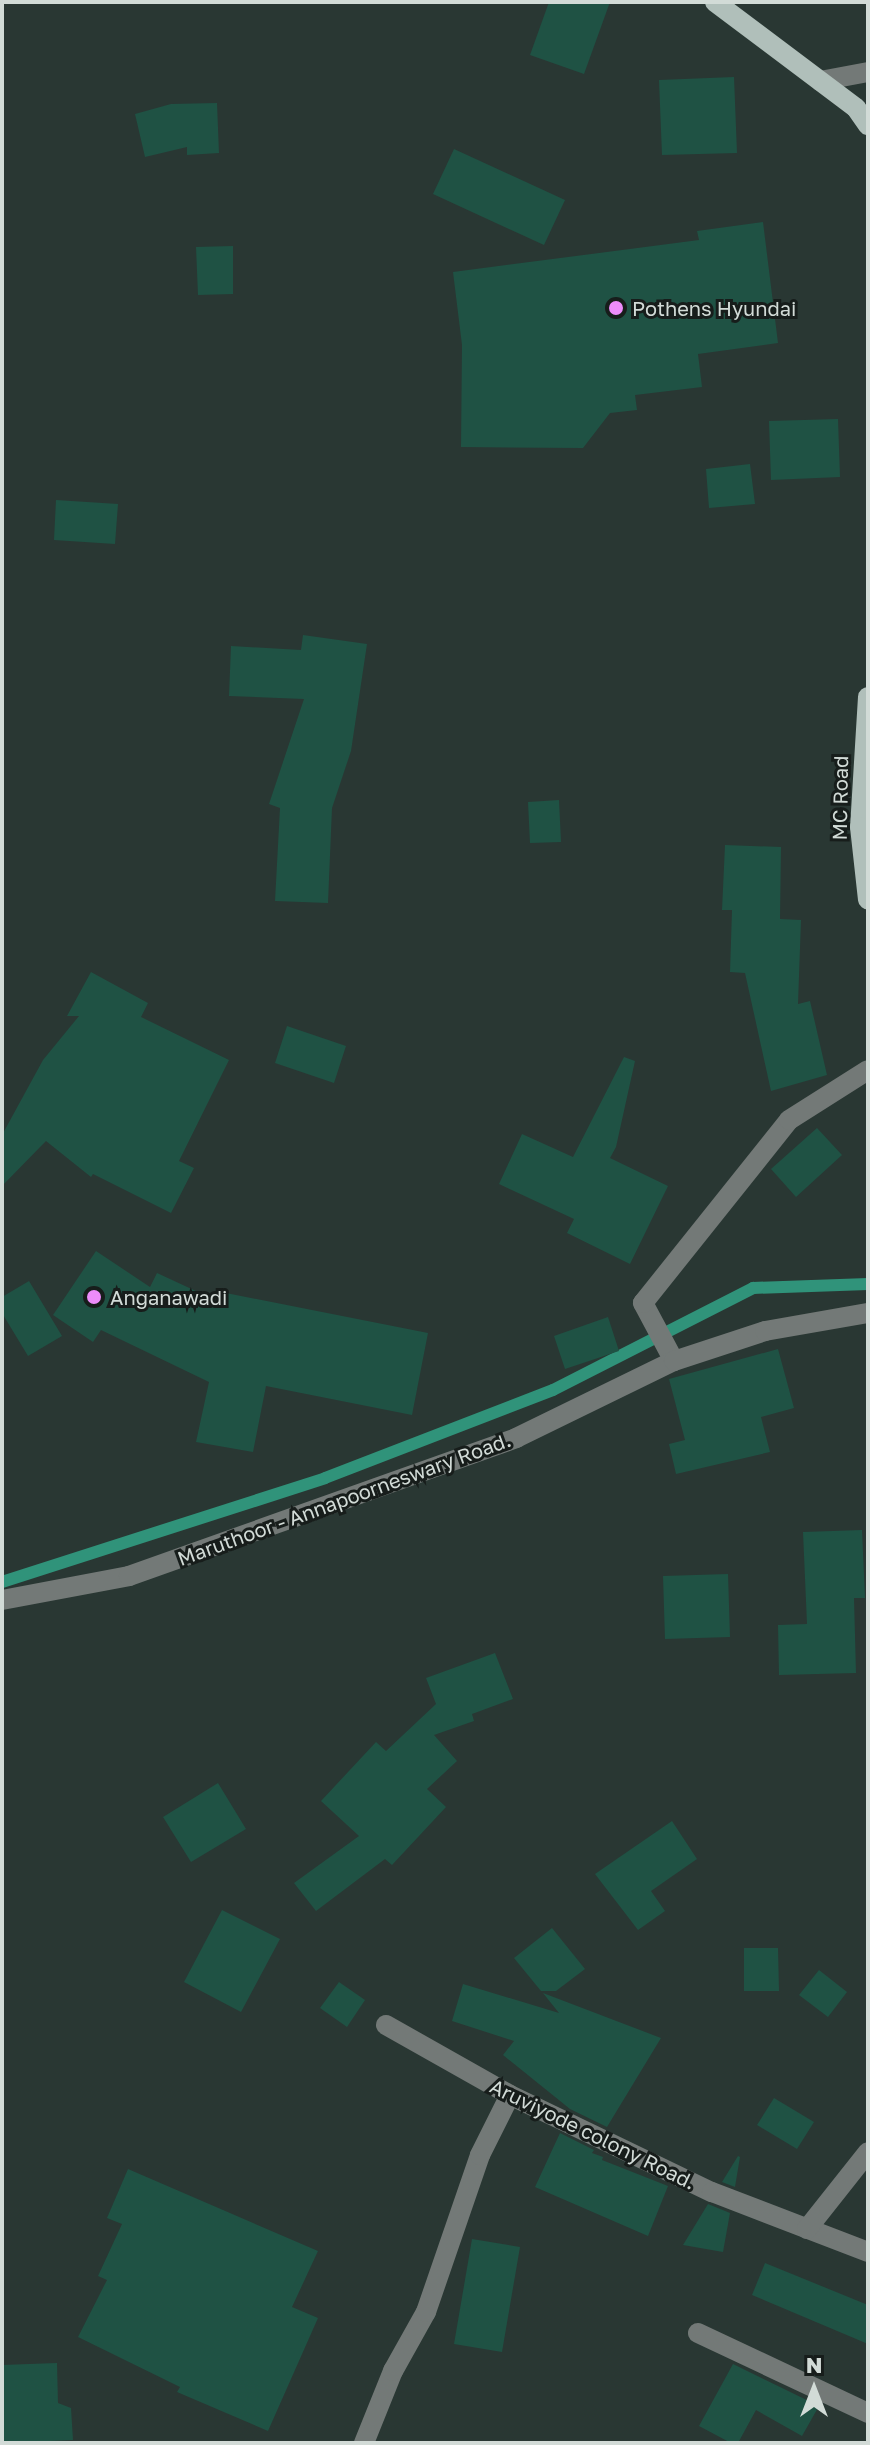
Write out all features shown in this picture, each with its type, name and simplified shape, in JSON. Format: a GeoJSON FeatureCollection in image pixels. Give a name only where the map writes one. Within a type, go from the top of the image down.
{"type":"FeatureCollection","features":[{"type":"Feature","properties":{"kind":"main road"},"geometry":{"type":"LineString","coordinates":[[715,2],[856,108],[868,125]]}},
{"type":"Feature","properties":{"kind":"main road","name":"MC Road"},"geometry":{"type":"LineString","coordinates":[[868,697],[860,827],[868,900]]}},
{"type":"Feature","properties":{"kind":"street"},"geometry":{"type":"LineString","coordinates":[[820,81],[868,72]]}},
{"type":"Feature","properties":{"kind":"street"},"geometry":{"type":"LineString","coordinates":[[674,1361],[643,1303],[789,1120],[868,1070]]}},
{"type":"Feature","properties":{"kind":"street","name":"Maruthoor - Annapoorneswary Road."},"geometry":{"type":"LineString","coordinates":[[2,1600],[129,1576],[516,1438],[674,1361],[765,1331],[868,1313]]}},
{"type":"Feature","properties":{"kind":"street","name":"Aruviyode colony Road."},"geometry":{"type":"LineString","coordinates":[[386,2025],[510,2095],[712,2192],[868,2252]]}},
{"type":"Feature","properties":{"kind":"street"},"geometry":{"type":"LineString","coordinates":[[364,2443],[393,2371],[426,2312],[480,2155],[510,2095]]}},
{"type":"Feature","properties":{"kind":"street"},"geometry":{"type":"LineString","coordinates":[[807,2229],[868,2152]]}},
{"type":"Feature","properties":{"kind":"street"},"geometry":{"type":"LineString","coordinates":[[698,2333],[868,2413]]}},
{"type":"Feature","properties":{"kind":"building"},"geometry":{"type":"Polygon","coordinates":[[[549,2],[610,2],[584,74],[530,55],[549,2]]]}},
{"type":"Feature","properties":{"kind":"building"},"geometry":{"type":"Polygon","coordinates":[[[734,77],[737,153],[662,155],[659,80],[734,77]]]}},
{"type":"Feature","properties":{"kind":"building"},"geometry":{"type":"Polygon","coordinates":[[[217,103],[219,153],[187,155],[187,147],[145,157],[135,114],[171,104],[217,103]]]}},
{"type":"Feature","properties":{"kind":"building"},"geometry":{"type":"Polygon","coordinates":[[[454,149],[565,200],[544,245],[433,194],[454,149]]]}},
{"type":"Feature","properties":{"kind":"building","name":"Pothens Hyundai"},"geometry":{"type":"Polygon","coordinates":[[[763,222],[778,343],[698,354],[702,387],[635,395],[637,410],[610,413],[583,448],[461,447],[462,345],[453,272],[699,240],[697,231],[763,222]]]}},
{"type":"Feature","properties":{"kind":"building"},"geometry":{"type":"Polygon","coordinates":[[[233,246],[233,294],[198,295],[196,247],[233,246]]]}},
{"type":"Feature","properties":{"kind":"building"},"geometry":{"type":"Polygon","coordinates":[[[838,419],[840,477],[771,480],[769,421],[838,419]]]}},
{"type":"Feature","properties":{"kind":"building"},"geometry":{"type":"Polygon","coordinates":[[[750,464],[755,504],[709,508],[706,469],[750,464]]]}},
{"type":"Feature","properties":{"kind":"building"},"geometry":{"type":"Polygon","coordinates":[[[56,500],[118,504],[115,544],[54,540],[56,500]]]}},
{"type":"Feature","properties":{"kind":"building"},"geometry":{"type":"Polygon","coordinates":[[[303,635],[367,644],[351,751],[332,808],[328,903],[275,901],[280,808],[269,804],[304,699],[229,696],[231,646],[301,650],[303,635]]]}},
{"type":"Feature","properties":{"kind":"building"},"geometry":{"type":"Polygon","coordinates":[[[559,800],[561,842],[530,843],[528,802],[559,800]]]}},
{"type":"Feature","properties":{"kind":"building"},"geometry":{"type":"Polygon","coordinates":[[[725,845],[781,847],[780,919],[801,920],[798,1004],[810,1001],[827,1075],[771,1091],[745,973],[730,972],[732,910],[722,910],[725,845]]]}},
{"type":"Feature","properties":{"kind":"building"},"geometry":{"type":"Polygon","coordinates":[[[91,972],[148,1003],[141,1017],[229,1060],[179,1161],[194,1168],[171,1213],[93,1174],[91,1177],[46,1141],[2,1186],[2,1135],[43,1060],[79,1016],[67,1016],[91,972]]]}},
{"type":"Feature","properties":{"kind":"building"},"geometry":{"type":"Polygon","coordinates":[[[287,1026],[346,1046],[334,1083],[275,1063],[287,1026]]]}},
{"type":"Feature","properties":{"kind":"building"},"geometry":{"type":"Polygon","coordinates":[[[624,1057],[635,1061],[616,1147],[610,1158],[668,1186],[630,1264],[567,1233],[574,1219],[499,1184],[522,1134],[573,1157],[624,1057]]]}},
{"type":"Feature","properties":{"kind":"building"},"geometry":{"type":"Polygon","coordinates":[[[817,1128],[842,1155],[796,1197],[771,1169],[817,1128]]]}},
{"type":"Feature","properties":{"kind":"building"},"geometry":{"type":"Polygon","coordinates":[[[96,1251],[150,1287],[157,1273],[224,1304],[226,1293],[428,1333],[412,1415],[266,1386],[253,1452],[196,1442],[209,1382],[101,1330],[93,1342],[53,1315],[96,1251]]]}},
{"type":"Feature","properties":{"kind":"building"},"geometry":{"type":"Polygon","coordinates":[[[29,1281],[62,1336],[28,1356],[2,1313],[2,1297],[29,1281]]]}},
{"type":"Feature","properties":{"kind":"building"},"geometry":{"type":"Polygon","coordinates":[[[608,1317],[619,1351],[565,1369],[554,1336],[608,1317]]]}},
{"type":"Feature","properties":{"kind":"building"},"geometry":{"type":"Polygon","coordinates":[[[778,1349],[794,1408],[761,1417],[770,1452],[676,1474],[669,1444],[685,1440],[669,1379],[778,1349]]]}},
{"type":"Feature","properties":{"kind":"building"},"geometry":{"type":"Polygon","coordinates":[[[862,1530],[865,1598],[854,1598],[856,1673],[779,1675],[778,1625],[807,1624],[803,1532],[862,1530]]]}},
{"type":"Feature","properties":{"kind":"building"},"geometry":{"type":"Polygon","coordinates":[[[728,1574],[730,1637],[665,1639],[663,1576],[728,1574]]]}},
{"type":"Feature","properties":{"kind":"building"},"geometry":{"type":"Polygon","coordinates":[[[495,1653],[513,1699],[472,1714],[474,1721],[434,1735],[457,1761],[427,1789],[446,1807],[392,1865],[385,1859],[316,1911],[294,1883],[359,1836],[321,1801],[376,1742],[386,1751],[436,1704],[426,1678],[495,1653]]]}},
{"type":"Feature","properties":{"kind":"building"},"geometry":{"type":"Polygon","coordinates":[[[218,1783],[246,1829],[191,1862],[163,1817],[218,1783]]]}},
{"type":"Feature","properties":{"kind":"building"},"geometry":{"type":"Polygon","coordinates":[[[672,1821],[697,1859],[651,1891],[665,1911],[638,1930],[595,1874],[672,1821]]]}},
{"type":"Feature","properties":{"kind":"building"},"geometry":{"type":"Polygon","coordinates":[[[222,1910],[280,1939],[241,2012],[184,1982],[222,1910]]]}},
{"type":"Feature","properties":{"kind":"building"},"geometry":{"type":"Polygon","coordinates":[[[552,1928],[585,1969],[556,1991],[541,1991],[514,1958],[552,1928]]]}},
{"type":"Feature","properties":{"kind":"building"},"geometry":{"type":"Polygon","coordinates":[[[744,1948],[778,1948],[779,1991],[744,1991],[744,1948]]]}},
{"type":"Feature","properties":{"kind":"building"},"geometry":{"type":"Polygon","coordinates":[[[819,1970],[847,1992],[828,2017],[799,1995],[819,1970]]]}},
{"type":"Feature","properties":{"kind":"building"},"geometry":{"type":"Polygon","coordinates":[[[339,1982],[365,2000],[347,2027],[320,2008],[339,1982]]]}},
{"type":"Feature","properties":{"kind":"building"},"geometry":{"type":"Polygon","coordinates":[[[463,1984],[559,2013],[543,1993],[661,2038],[607,2127],[570,2109],[503,2055],[514,2041],[452,2021],[463,1984]]]}},
{"type":"Feature","properties":{"kind":"building"},"geometry":{"type":"Polygon","coordinates":[[[774,2098],[814,2122],[797,2149],[757,2125],[774,2098]]]}},
{"type":"Feature","properties":{"kind":"building"},"geometry":{"type":"Polygon","coordinates":[[[560,2133],[594,2150],[592,2153],[603,2157],[602,2160],[668,2186],[648,2236],[535,2187],[560,2133]]]}},
{"type":"Feature","properties":{"kind":"building"},"geometry":{"type":"Polygon","coordinates":[[[740,2157],[735,2187],[722,2182],[740,2157]]]}},
{"type":"Feature","properties":{"kind":"building"},"geometry":{"type":"Polygon","coordinates":[[[128,2169],[318,2251],[292,2307],[318,2318],[268,2431],[177,2392],[180,2387],[78,2337],[107,2280],[98,2276],[122,2224],[107,2218],[128,2169]]]}},
{"type":"Feature","properties":{"kind":"building"},"geometry":{"type":"Polygon","coordinates":[[[708,2204],[730,2213],[723,2252],[683,2245],[708,2204]]]}},
{"type":"Feature","properties":{"kind":"building"},"geometry":{"type":"Polygon","coordinates":[[[472,2239],[520,2247],[502,2352],[454,2344],[472,2239]]]}},
{"type":"Feature","properties":{"kind":"building"},"geometry":{"type":"Polygon","coordinates":[[[765,2263],[868,2305],[868,2344],[752,2295],[765,2263]]]}},
{"type":"Feature","properties":{"kind":"building"},"geometry":{"type":"Polygon","coordinates":[[[57,2363],[58,2403],[71,2408],[73,2440],[2,2443],[2,2365],[57,2363]]]}},
{"type":"Feature","properties":{"kind":"building"},"geometry":{"type":"Polygon","coordinates":[[[733,2364],[819,2406],[802,2436],[756,2410],[738,2443],[731,2443],[699,2426],[733,2364]]]}},
{"type":"Feature","properties":{"kind":"waterway"},"geometry":{"type":"LineString","coordinates":[[2,1582],[325,1478],[553,1390],[753,1288],[868,1284]]}},
{"type":"Feature","properties":{"kind":"place","name":"Pothens Hyundai"},"geometry":{"type":"Point","coordinates":[616,308]}},
{"type":"Feature","properties":{"kind":"place","name":"Anganawadi"},"geometry":{"type":"Point","coordinates":[94,1297]}}]}
